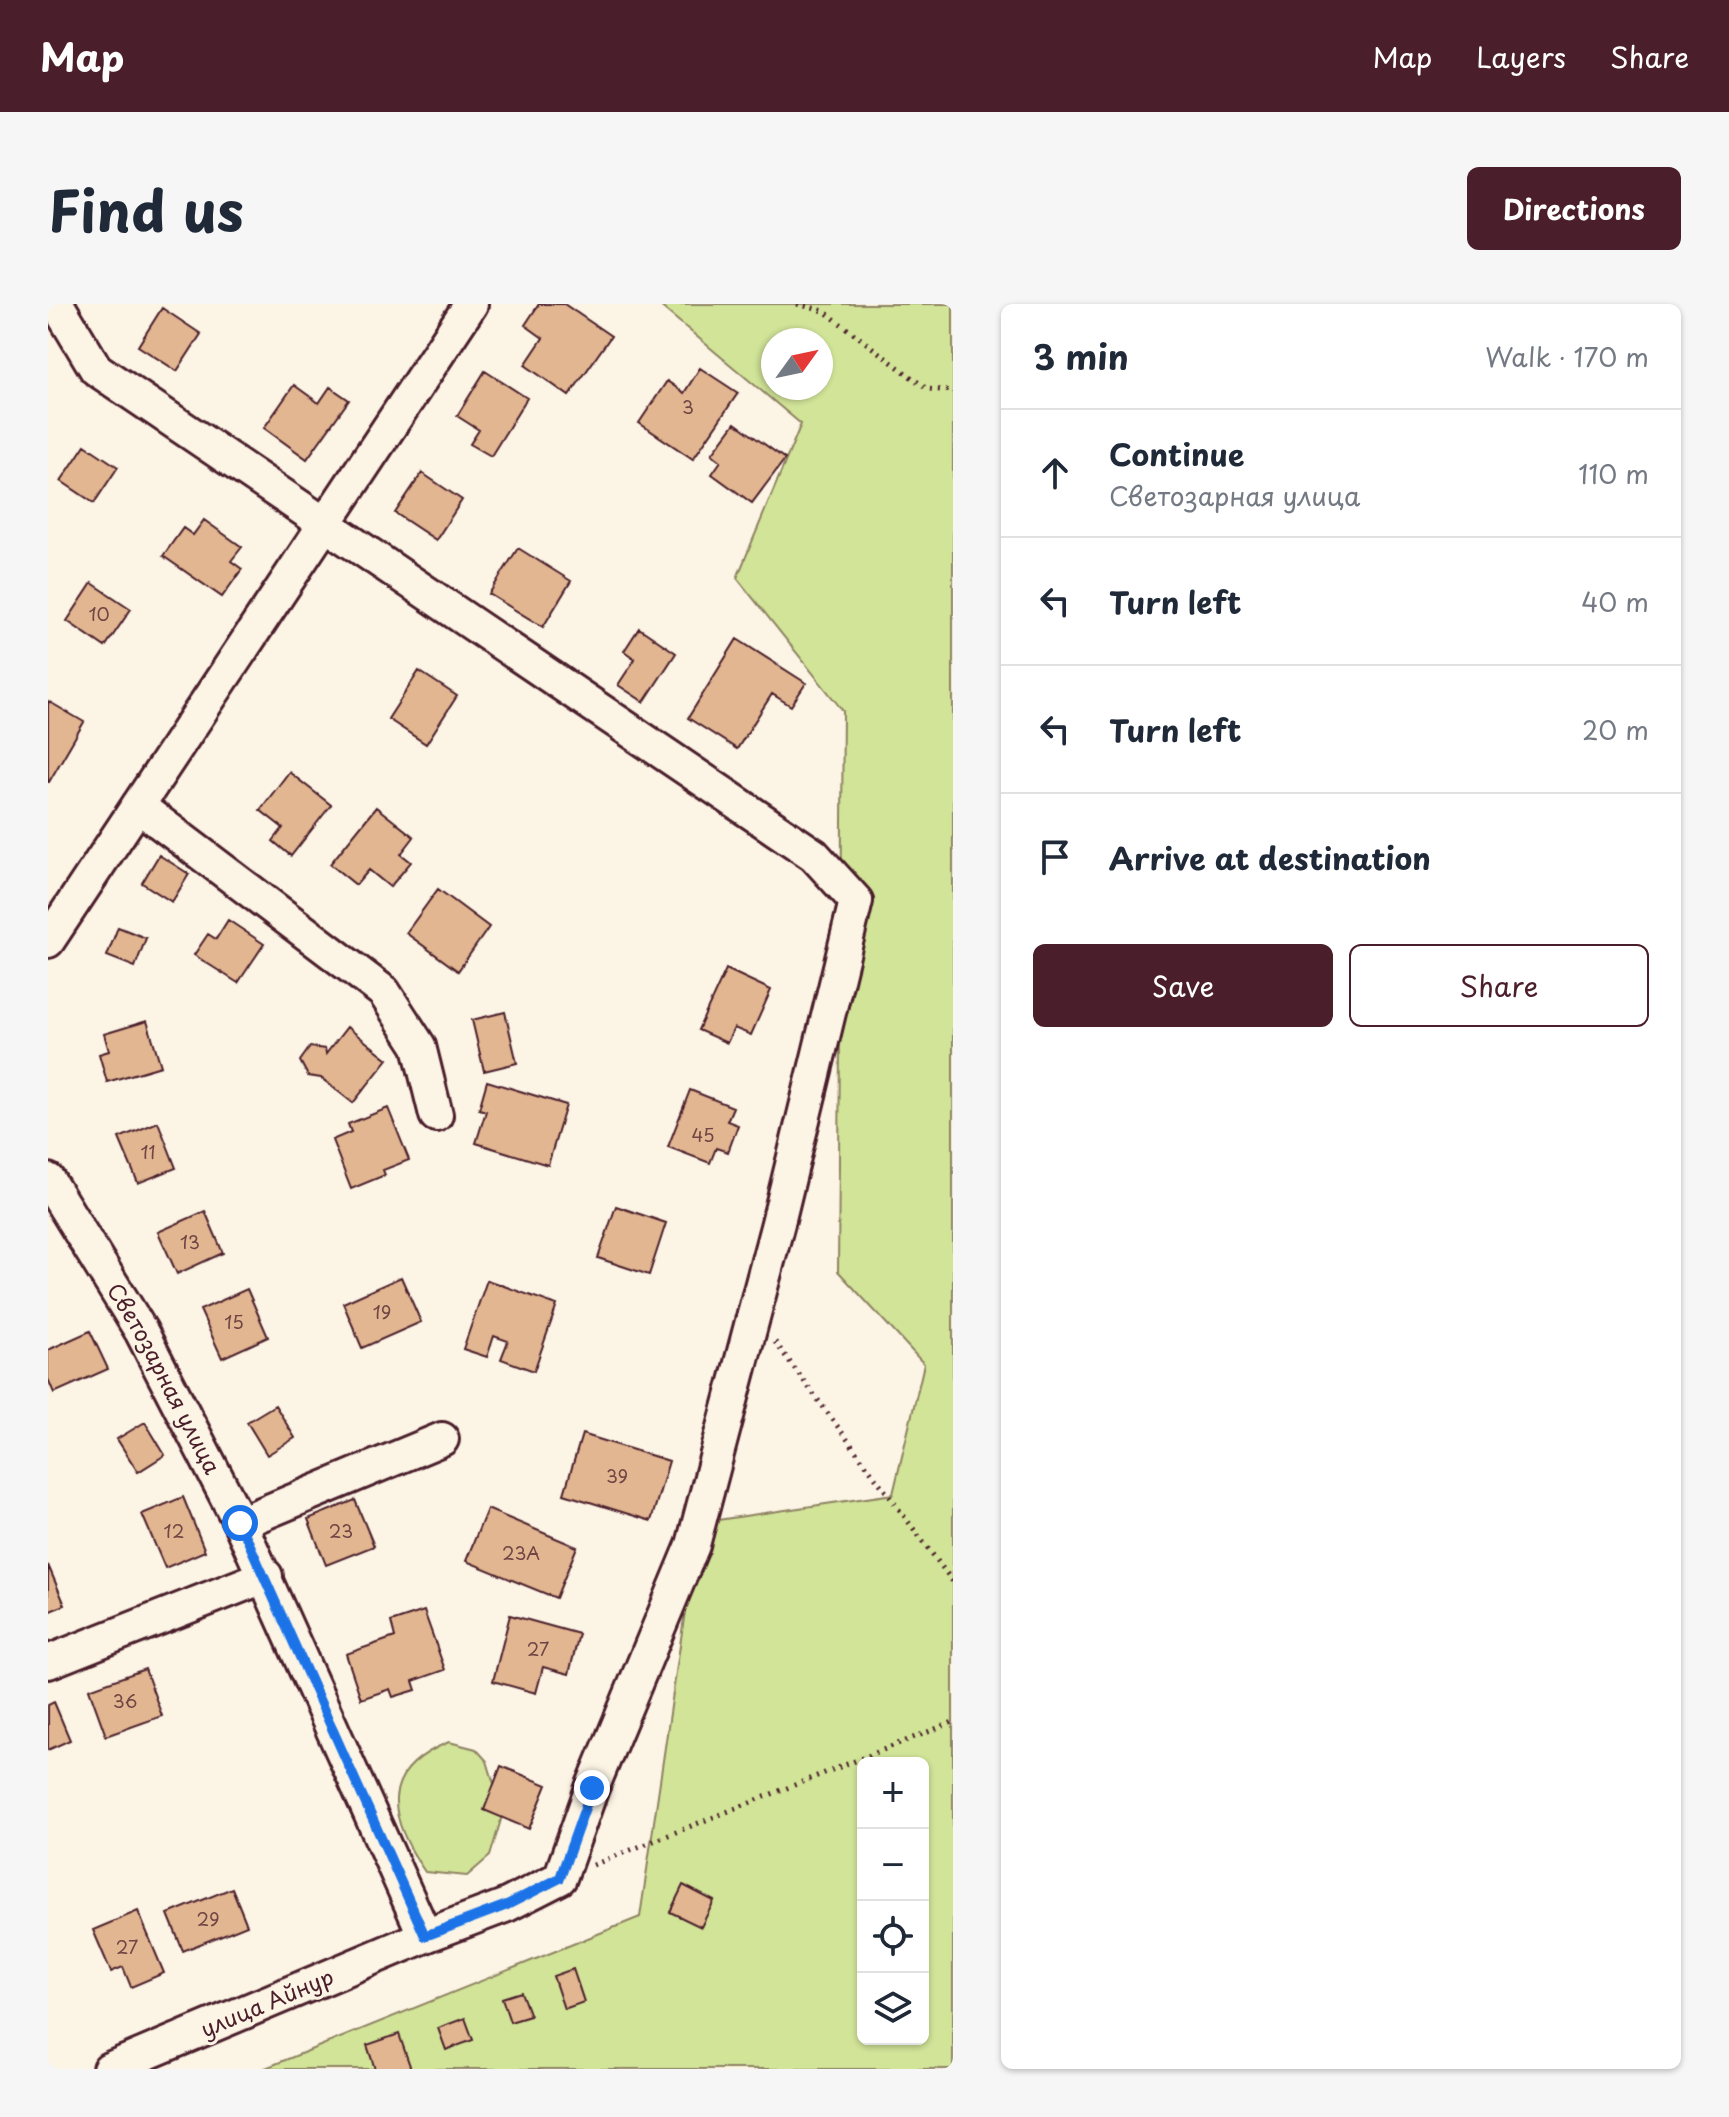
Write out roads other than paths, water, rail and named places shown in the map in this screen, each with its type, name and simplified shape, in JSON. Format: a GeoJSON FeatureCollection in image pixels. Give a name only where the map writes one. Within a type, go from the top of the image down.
{"type":"FeatureCollection","features":[{"type":"Feature","properties":{"kind":"street"},"geometry":{"type":"LineString","coordinates":[[57,304],[96,369],[327,524]]}},
{"type":"Feature","properties":{"kind":"street"},"geometry":{"type":"LineString","coordinates":[[48,941],[471,304]]}},
{"type":"Feature","properties":{"kind":"street","name":"улица Айнур"},"geometry":{"type":"LineString","coordinates":[[109,2069],[425,1936],[507,1905],[560,1878],[592,1788],[693,1545],[856,901],[814,855],[327,524]]}},
{"type":"Feature","properties":{"kind":"street"},"geometry":{"type":"LineString","coordinates":[[138,806],[384,992],[419,1046],[436,1115]]}},
{"type":"Feature","properties":{"kind":"street","name":"Светозарная улица"},"geometry":{"type":"LineString","coordinates":[[48,1180],[141,1331],[240,1523],[425,1936]]}},
{"type":"Feature","properties":{"kind":"street"},"geometry":{"type":"LineString","coordinates":[[240,1523],[442,1439]]}},
{"type":"Feature","properties":{"kind":"street"},"geometry":{"type":"LineString","coordinates":[[48,1662],[266,1576]]}}]}
